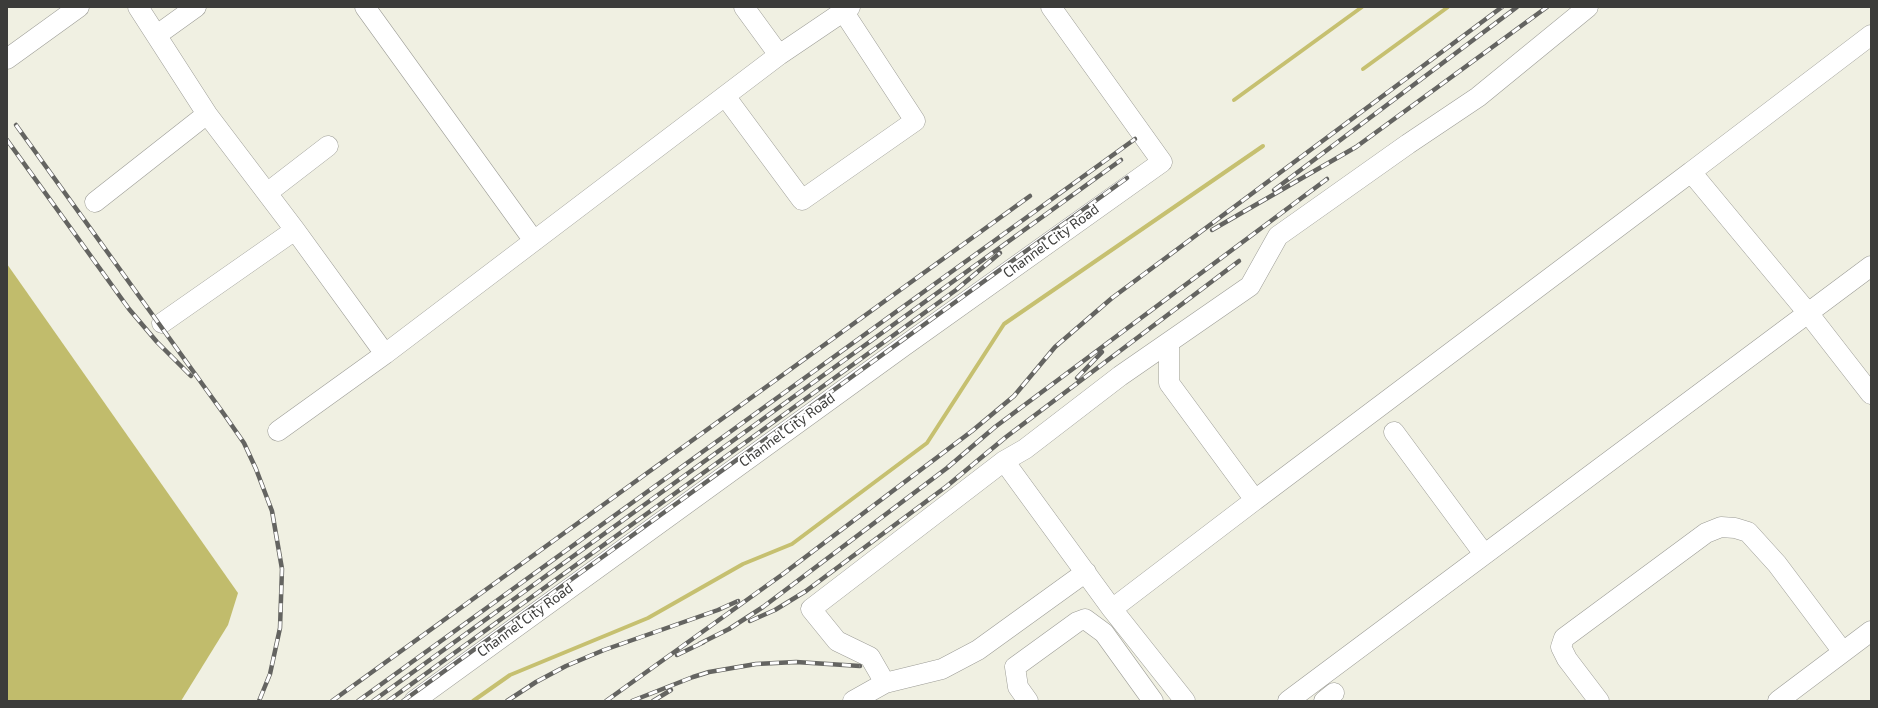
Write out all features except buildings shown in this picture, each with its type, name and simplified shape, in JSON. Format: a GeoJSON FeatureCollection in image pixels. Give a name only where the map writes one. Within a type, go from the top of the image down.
{"type":"FeatureCollection","features":[{"type":"Feature","properties":{"kind":"lane"},"geometry":{"type":"LineString","coordinates":[[7,59],[79,7]]}},
{"type":"Feature","properties":{"kind":"lane"},"geometry":{"type":"LineString","coordinates":[[138,7],[207,114],[295,230],[385,354]]}},
{"type":"Feature","properties":{"kind":"lane"},"geometry":{"type":"LineString","coordinates":[[157,35],[196,7]]}},
{"type":"Feature","properties":{"kind":"lane"},"geometry":{"type":"LineString","coordinates":[[366,7],[534,241]]}},
{"type":"Feature","properties":{"kind":"lane"},"geometry":{"type":"LineString","coordinates":[[744,7],[780,55]]}},
{"type":"Feature","properties":{"kind":"lane","name":"Channel City Road"},"geometry":{"type":"LineString","coordinates":[[414,701],[897,351],[1162,162],[1051,7]]}},
{"type":"Feature","properties":{"kind":"lane"},"geometry":{"type":"LineString","coordinates":[[885,683],[870,656],[837,640],[811,609],[1004,461],[1025,450],[1120,376],[1250,286],[1278,236],[1408,144],[1478,97],[1588,7]]}},
{"type":"Feature","properties":{"kind":"lane"},"geometry":{"type":"LineString","coordinates":[[278,431],[385,354],[725,96],[846,8],[916,121],[802,200],[725,96]]}},
{"type":"Feature","properties":{"kind":"lane"},"geometry":{"type":"LineString","coordinates":[[1112,609],[1255,500],[1386,421],[1691,172],[1871,35]]}},
{"type":"Feature","properties":{"kind":"lane"},"geometry":{"type":"LineString","coordinates":[[95,202],[207,114]]}},
{"type":"Feature","properties":{"kind":"lane"},"geometry":{"type":"LineString","coordinates":[[267,193],[328,146]]}},
{"type":"Feature","properties":{"kind":"lane"},"geometry":{"type":"LineString","coordinates":[[1691,172],[1808,312],[1871,394]]}},
{"type":"Feature","properties":{"kind":"lane"},"geometry":{"type":"LineString","coordinates":[[162,323],[295,230]]}},
{"type":"Feature","properties":{"kind":"lane"},"geometry":{"type":"LineString","coordinates":[[1288,701],[1871,266]]}},
{"type":"Feature","properties":{"kind":"lane"},"geometry":{"type":"LineString","coordinates":[[1169,343],[1169,383],[1255,500]]}},
{"type":"Feature","properties":{"kind":"lane"},"geometry":{"type":"LineString","coordinates":[[1386,421],[1484,554]]}},
{"type":"Feature","properties":{"kind":"lane"},"geometry":{"type":"LineString","coordinates":[[1004,461],[1112,609],[1185,701]]}},
{"type":"Feature","properties":{"kind":"lane"},"geometry":{"type":"LineString","coordinates":[[1599,701],[1567,659],[1561,648],[1564,638],[1706,534],[1721,527],[1735,528],[1748,532],[1777,564],[1843,652]]}},
{"type":"Feature","properties":{"kind":"lane"},"geometry":{"type":"LineString","coordinates":[[853,701],[885,683],[942,669],[978,650],[1086,572]]}},
{"type":"Feature","properties":{"kind":"lane"},"geometry":{"type":"LineString","coordinates":[[1089,623],[1094,607],[1101,593]]}},
{"type":"Feature","properties":{"kind":"lane"},"geometry":{"type":"LineString","coordinates":[[1028,701],[1018,687],[1015,667],[1077,622],[1085,619],[1104,633],[1153,701]]}},
{"type":"Feature","properties":{"kind":"lane"},"geometry":{"type":"LineString","coordinates":[[1778,701],[1871,631]]}},
{"type":"Feature","properties":{"kind":"shaded area"},"geometry":{"type":"Polygon","coordinates":[[[7,7],[1871,7],[1871,701],[7,701],[7,7]]]}},
{"type":"Feature","properties":{"kind":"shaded area"},"geometry":{"type":"Polygon","coordinates":[[[7,264],[238,593],[228,625],[181,701],[7,701],[7,264]]]}},
{"type":"Feature","properties":{"kind":"waterway"},"geometry":{"type":"LineString","coordinates":[[1234,100],[1362,7]]}},
{"type":"Feature","properties":{"kind":"waterway"},"geometry":{"type":"LineString","coordinates":[[1363,69],[1448,7]]}},
{"type":"Feature","properties":{"kind":"waterway"},"geometry":{"type":"LineString","coordinates":[[473,701],[510,675],[648,618],[743,564],[792,544],[927,443],[1004,324],[1263,146]]}},
{"type":"Feature","properties":{"kind":"railway"},"geometry":{"type":"LineString","coordinates":[[606,701],[783,574],[972,431],[1014,396],[1055,347],[1112,298],[1502,7]]}},
{"type":"Feature","properties":{"kind":"railway"},"geometry":{"type":"LineString","coordinates":[[1274,190],[1517,7]]}},
{"type":"Feature","properties":{"kind":"railway"},"geometry":{"type":"LineString","coordinates":[[1212,230],[1356,147],[1547,7]]}},
{"type":"Feature","properties":{"kind":"railway"},"geometry":{"type":"LineString","coordinates":[[16,125],[226,417],[244,443],[256,469],[272,511],[282,569],[280,628],[270,674],[259,701]]}},
{"type":"Feature","properties":{"kind":"railway"},"geometry":{"type":"LineString","coordinates":[[358,701],[1135,139]]}},
{"type":"Feature","properties":{"kind":"railway"},"geometry":{"type":"LineString","coordinates":[[7,140],[129,309],[157,342],[191,376]]}},
{"type":"Feature","properties":{"kind":"railway"},"geometry":{"type":"LineString","coordinates":[[373,701],[1121,160]]}},
{"type":"Feature","properties":{"kind":"railway"},"geometry":{"type":"LineString","coordinates":[[403,701],[1127,178]]}},
{"type":"Feature","properties":{"kind":"railway"},"geometry":{"type":"LineString","coordinates":[[699,644],[729,629],[763,607],[947,468],[995,427],[1327,179]]}},
{"type":"Feature","properties":{"kind":"railway"},"geometry":{"type":"LineString","coordinates":[[332,701],[1030,196]]}},
{"type":"Feature","properties":{"kind":"railway"},"geometry":{"type":"LineString","coordinates":[[388,701],[956,290],[1000,253]]}},
{"type":"Feature","properties":{"kind":"railway"},"geometry":{"type":"LineString","coordinates":[[750,621],[775,610],[806,591],[947,486],[1006,437],[1239,261]]}},
{"type":"Feature","properties":{"kind":"railway"},"geometry":{"type":"LineString","coordinates":[[1077,378],[1102,352]]}},
{"type":"Feature","properties":{"kind":"railway"},"geometry":{"type":"LineString","coordinates":[[507,701],[536,682],[566,666],[604,650],[718,610],[738,601]]}},
{"type":"Feature","properties":{"kind":"railway"},"geometry":{"type":"LineString","coordinates":[[677,655],[704,642]]}},
{"type":"Feature","properties":{"kind":"railway"},"geometry":{"type":"LineString","coordinates":[[632,701],[709,672],[756,664],[796,662],[860,666]]}},
{"type":"Feature","properties":{"kind":"railway"},"geometry":{"type":"LineString","coordinates":[[653,701],[671,690]]}}]}
